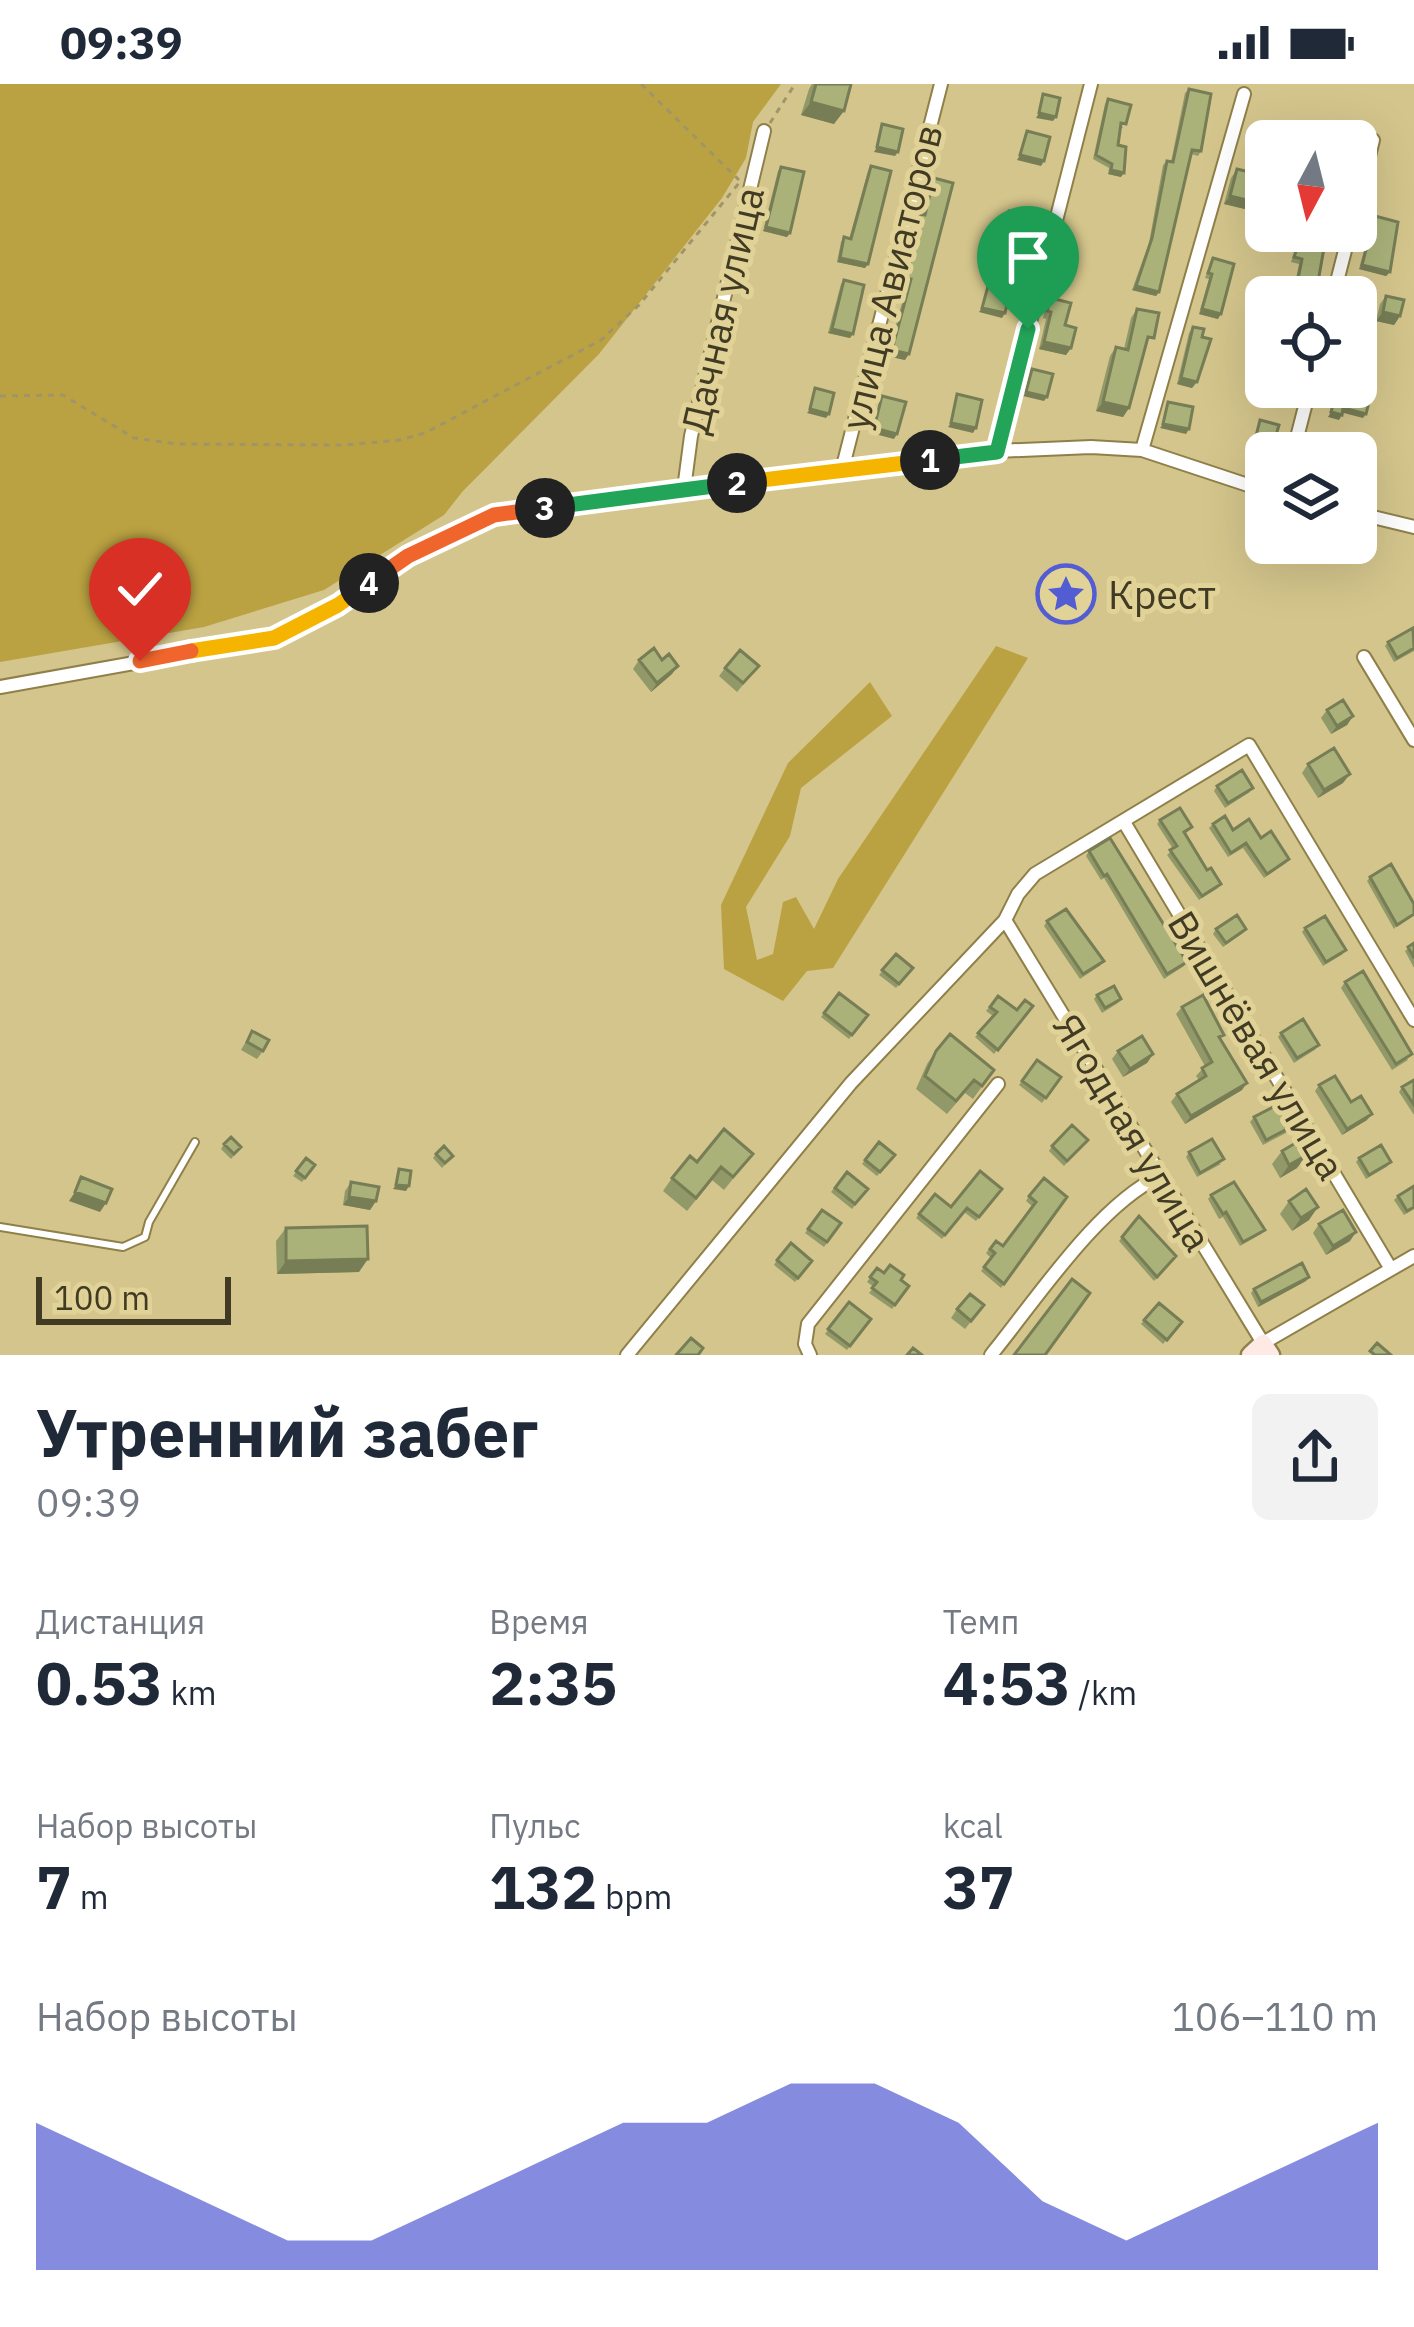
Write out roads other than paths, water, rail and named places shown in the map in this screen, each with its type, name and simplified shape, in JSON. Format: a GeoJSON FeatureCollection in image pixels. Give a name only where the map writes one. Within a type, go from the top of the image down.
{"type":"FeatureCollection","features":[{"type":"Feature","properties":{"kind":"street","name":"улица Авиаторов"},"geometry":{"type":"LineString","coordinates":[[842,470],[940,84]]}},
{"type":"Feature","properties":{"kind":"street"},"geometry":{"type":"LineString","coordinates":[[997,452],[1091,84]]}},
{"type":"Feature","properties":{"kind":"street"},"geometry":{"type":"LineString","coordinates":[[1142,450],[1244,94]]}},
{"type":"Feature","properties":{"kind":"street","name":"Дачная улица"},"geometry":{"type":"LineString","coordinates":[[684,489],[746,182],[764,131]]}},
{"type":"Feature","properties":{"kind":"street"},"geometry":{"type":"LineString","coordinates":[[0,687],[274,638],[338,605],[408,556],[494,515],[997,452],[1091,447],[1142,450],[1245,483]]}},
{"type":"Feature","properties":{"kind":"street"},"geometry":{"type":"LineString","coordinates":[[1377,518],[1414,527]]}},
{"type":"Feature","properties":{"kind":"street"},"geometry":{"type":"LineString","coordinates":[[1364,657],[1414,740]]}},
{"type":"Feature","properties":{"kind":"street"},"geometry":{"type":"LineString","coordinates":[[627,1355],[851,1082],[1005,920],[1035,874],[1249,745],[1414,1020]]}},
{"type":"Feature","properties":{"kind":"street","name":"Вишнёвая улица"},"geometry":{"type":"LineString","coordinates":[[1124,822],[1391,1269]]}},
{"type":"Feature","properties":{"kind":"street","name":"Ягодная улица"},"geometry":{"type":"LineString","coordinates":[[1005,920],[1261,1351]]}},
{"type":"Feature","properties":{"kind":"street"},"geometry":{"type":"LineString","coordinates":[[810,1355],[808,1324],[998,1084]]}},
{"type":"Feature","properties":{"kind":"street"},"geometry":{"type":"LineString","coordinates":[[991,1355],[1094,1230],[1135,1188],[1160,1176]]}},
{"type":"Feature","properties":{"kind":"street"},"geometry":{"type":"LineString","coordinates":[[1261,1351],[1414,1256]]}},
{"type":"Feature","properties":{"kind":"lane"},"geometry":{"type":"LineString","coordinates":[[0,1227],[123,1247],[145,1237],[195,1142]]}},
{"type":"Feature","properties":{"kind":"place","name":"Крест"},"geometry":{"type":"Point","coordinates":[1066,594]}}]}
